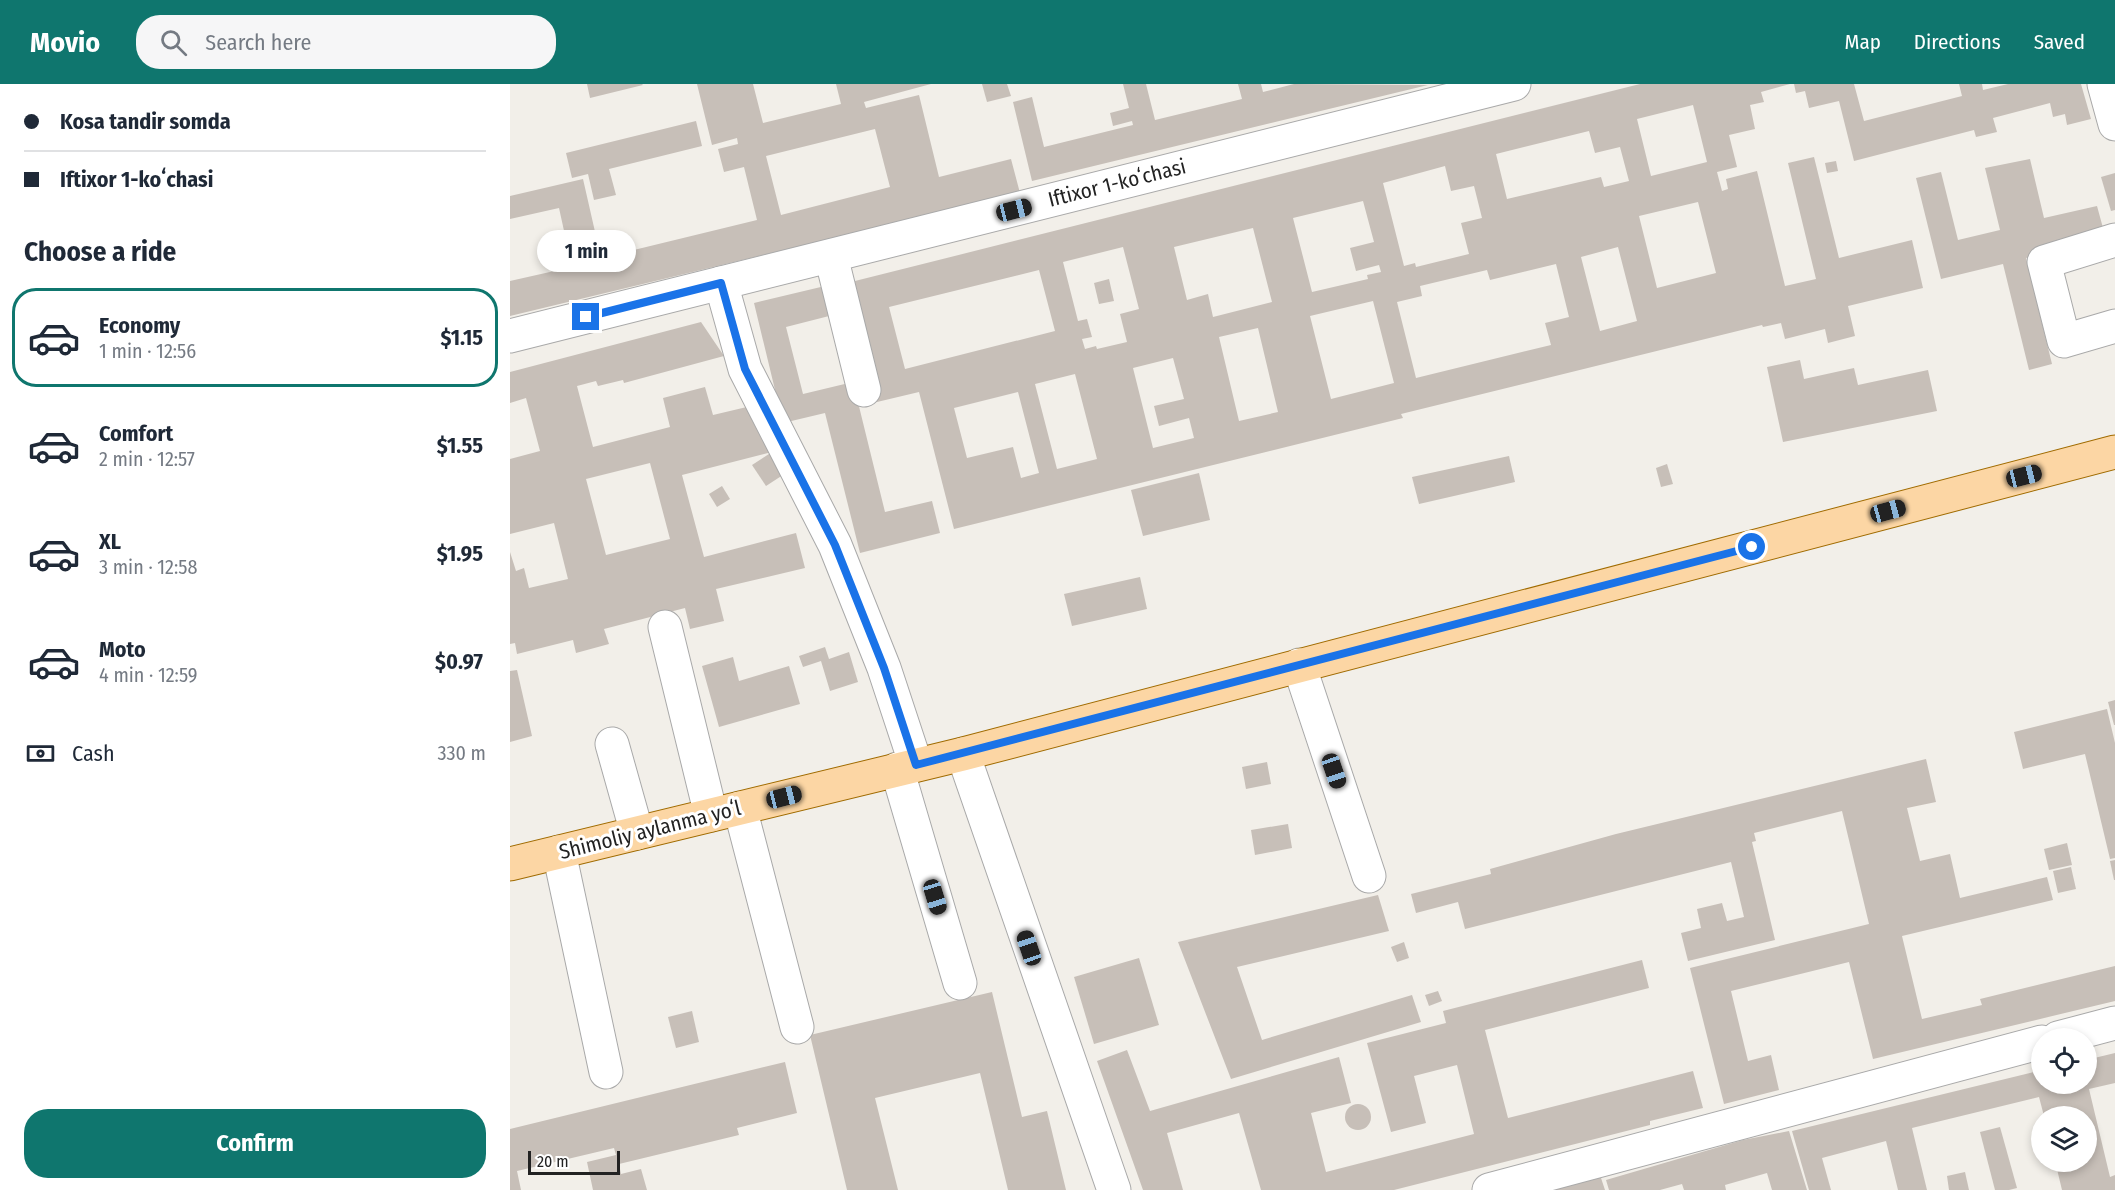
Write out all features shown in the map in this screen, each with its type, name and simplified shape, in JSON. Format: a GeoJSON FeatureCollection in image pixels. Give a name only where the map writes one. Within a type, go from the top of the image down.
{"type":"FeatureCollection","features":[{"type":"Feature","properties":{"kind":"main road","name":"Shimoliy aylanma yoʻl"},"geometry":{"type":"LineString","coordinates":[[510,864],[963,754],[2115,452]]}},
{"type":"Feature","properties":{"kind":"street","name":"Iftixor 1-koʻchasi"},"geometry":{"type":"LineString","coordinates":[[510,336],[1514,84]]}},
{"type":"Feature","properties":{"kind":"street"},"geometry":{"type":"LineString","coordinates":[[2104,84],[2115,124]]}},
{"type":"Feature","properties":{"kind":"street"},"geometry":{"type":"LineString","coordinates":[[2115,240],[2044,262],[2064,340],[2115,326]]}},
{"type":"Feature","properties":{"kind":"street"},"geometry":{"type":"LineString","coordinates":[[831,256],[864,390]]}},
{"type":"Feature","properties":{"kind":"street"},"geometry":{"type":"LineString","coordinates":[[721,283],[745,369],[835,545],[884,668],[960,983]]}},
{"type":"Feature","properties":{"kind":"street"},"geometry":{"type":"LineString","coordinates":[[665,627],[797,1027]]}},
{"type":"Feature","properties":{"kind":"street"},"geometry":{"type":"LineString","coordinates":[[1299,665],[1369,876]]}},
{"type":"Feature","properties":{"kind":"street"},"geometry":{"type":"LineString","coordinates":[[612,744],[637,833]]}},
{"type":"Feature","properties":{"kind":"street"},"geometry":{"type":"LineString","coordinates":[[963,754],[1113,1190]]}},
{"type":"Feature","properties":{"kind":"street"},"geometry":{"type":"LineString","coordinates":[[559,852],[606,1072]]}},
{"type":"Feature","properties":{"kind":"street"},"geometry":{"type":"LineString","coordinates":[[2096,1028],[2115,1023]]}},
{"type":"Feature","properties":{"kind":"street"},"geometry":{"type":"LineString","coordinates":[[1489,1190],[2031,1045]]}},
{"type":"Feature","properties":{"kind":"building"},"geometry":{"type":"Polygon","coordinates":[[[587,84],[642,84],[643,85],[590,98],[587,84]]]}},
{"type":"Feature","properties":{"kind":"building"},"geometry":{"type":"Polygon","coordinates":[[[697,84],[753,84],[763,123],[841,104],[836,84],[931,84],[864,102],[866,108],[919,95],[939,177],[1011,159],[1020,193],[510,316],[510,281],[572,267],[559,208],[510,219],[510,196],[583,179],[601,258],[757,220],[744,167],[724,172],[718,149],[738,144],[737,138],[712,145],[697,84]],[[875,129],[766,156],[781,215],[890,187],[875,129]]]}},
{"type":"Feature","properties":{"kind":"building"},"geometry":{"type":"Polygon","coordinates":[[[982,84],[1007,84],[1011,96],[987,102],[982,84]]]}},
{"type":"Feature","properties":{"kind":"building"},"geometry":{"type":"Polygon","coordinates":[[[1123,84],[1146,84],[1155,120],[1242,99],[1238,84],[1261,84],[1263,92],[1294,84],[1428,85],[1032,181],[1013,102],[1032,97],[1044,147],[1133,125],[1132,121],[1113,126],[1110,113],[1129,108],[1123,84]]]}},
{"type":"Feature","properties":{"kind":"building"},"geometry":{"type":"Polygon","coordinates":[[[1640,84],[1790,84],[1761,92],[1764,102],[1750,105],[1755,129],[1729,135],[1737,167],[1717,172],[1722,191],[1728,189],[1726,179],[1757,171],[1785,286],[1816,279],[1788,163],[1814,157],[1839,258],[1912,240],[1923,288],[1848,306],[1855,336],[1828,343],[1825,329],[1785,339],[1781,323],[1763,327],[1762,325],[1401,414],[1403,418],[954,529],[919,392],[877,402],[847,283],[1640,84]],[[1693,105],[1637,119],[1651,176],[1707,162],[1693,105]],[[1589,131],[1496,154],[1507,199],[1601,177],[1604,187],[1629,181],[1620,147],[1595,153],[1589,131]],[[1445,166],[1383,183],[1404,266],[1415,263],[1416,267],[1469,254],[1461,223],[1482,218],[1474,186],[1451,191],[1445,166]],[[1363,201],[1293,218],[1312,292],[1368,279],[1367,275],[1381,272],[1379,265],[1356,271],[1350,248],[1374,242],[1363,201]],[[1698,202],[1639,216],[1657,288],[1716,273],[1698,202]],[[1253,228],[1174,247],[1187,300],[1208,294],[1213,317],[1272,302],[1253,228]],[[1123,247],[1063,262],[1078,321],[1087,319],[1092,337],[1082,339],[1085,349],[1096,346],[1097,349],[1127,342],[1120,314],[1139,309],[1123,247]],[[1618,247],[1581,257],[1600,331],[1637,321],[1618,247]],[[1556,264],[1490,280],[1487,270],[1420,286],[1422,296],[1397,302],[1416,378],[1551,345],[1545,323],[1569,317],[1556,264]],[[1039,270],[889,307],[905,369],[1055,331],[1039,270]],[[1373,301],[1310,316],[1331,399],[1394,383],[1373,301]],[[1258,328],[1219,337],[1239,421],[1278,412],[1258,328]],[[1173,358],[1133,368],[1153,448],[1194,438],[1189,418],[1159,426],[1154,406],[1184,399],[1173,358]],[[1075,374],[1035,384],[1057,469],[1097,459],[1075,374]],[[1018,392],[954,408],[967,458],[1013,447],[1021,478],[1039,473],[1018,392]]]}},
{"type":"Feature","properties":{"kind":"building"},"geometry":{"type":"Polygon","coordinates":[[[1794,84],[1854,84],[1864,121],[1962,96],[1959,84],[1982,84],[1983,90],[2008,84],[2081,84],[2091,119],[2067,125],[2065,114],[2053,117],[2050,103],[1993,118],[1997,132],[1976,137],[1974,130],[1854,161],[1839,101],[1809,108],[1805,91],[1796,93],[1794,84]]]}},
{"type":"Feature","properties":{"kind":"building"},"geometry":{"type":"Polygon","coordinates":[[[696,121],[702,146],[609,169],[616,195],[594,200],[588,174],[572,178],[566,153],[696,121]]]}},
{"type":"Feature","properties":{"kind":"building"},"geometry":{"type":"Polygon","coordinates":[[[2030,159],[2044,218],[2097,206],[2106,239],[2026,258],[2052,364],[2029,370],[2003,264],[1941,279],[1916,178],[1941,172],[1958,240],[2000,230],[1985,168],[2030,159]]]}},
{"type":"Feature","properties":{"kind":"building"},"geometry":{"type":"Polygon","coordinates":[[[1836,161],[1838,171],[1827,173],[1825,163],[1836,161]]]}},
{"type":"Feature","properties":{"kind":"building"},"geometry":{"type":"Polygon","coordinates":[[[2115,173],[2115,210],[2111,211],[2101,177],[2115,173]]]}},
{"type":"Feature","properties":{"kind":"building"},"geometry":{"type":"Polygon","coordinates":[[[1109,279],[1114,301],[1099,304],[1094,283],[1109,279]]]}},
{"type":"Feature","properties":{"kind":"building"},"geometry":{"type":"Polygon","coordinates":[[[825,286],[833,315],[786,327],[803,394],[853,382],[885,512],[932,501],[940,533],[860,553],[825,413],[783,423],[754,303],[825,286]]]}},
{"type":"Feature","properties":{"kind":"building"},"geometry":{"type":"Polygon","coordinates":[[[701,322],[724,356],[624,383],[623,380],[598,386],[596,381],[577,386],[593,447],[670,427],[663,398],[705,387],[713,415],[751,406],[772,452],[682,475],[704,557],[796,533],[805,568],[716,589],[724,621],[690,629],[685,608],[604,629],[609,644],[576,653],[573,640],[517,654],[515,643],[510,644],[510,552],[516,571],[524,568],[529,588],[568,579],[554,523],[510,534],[510,459],[540,451],[526,398],[510,403],[510,372],[701,322]],[[650,463],[586,479],[606,555],[670,539],[650,463]]]}},
{"type":"Feature","properties":{"kind":"building"},"geometry":{"type":"Polygon","coordinates":[[[1800,360],[1804,379],[1854,368],[1858,385],[1928,370],[1937,411],[1783,442],[1767,367],[1800,360]]]}},
{"type":"Feature","properties":{"kind":"building"},"geometry":{"type":"Polygon","coordinates":[[[772,452],[786,473],[766,486],[752,465],[772,452]]]}},
{"type":"Feature","properties":{"kind":"building"},"geometry":{"type":"Polygon","coordinates":[[[1509,456],[1515,482],[1419,504],[1412,477],[1509,456]]]}},
{"type":"Feature","properties":{"kind":"building"},"geometry":{"type":"Polygon","coordinates":[[[1667,464],[1673,484],[1661,487],[1656,468],[1667,464]]]}},
{"type":"Feature","properties":{"kind":"building"},"geometry":{"type":"Polygon","coordinates":[[[1199,473],[1210,520],[1143,536],[1131,490],[1199,473]]]}},
{"type":"Feature","properties":{"kind":"building"},"geometry":{"type":"Polygon","coordinates":[[[722,486],[730,499],[717,507],[709,494],[722,486]]]}},
{"type":"Feature","properties":{"kind":"building"},"geometry":{"type":"Polygon","coordinates":[[[1140,577],[1147,609],[1072,626],[1064,594],[1140,577]]]}},
{"type":"Feature","properties":{"kind":"building"},"geometry":{"type":"Polygon","coordinates":[[[825,647],[829,659],[849,652],[858,682],[830,691],[821,661],[803,667],[799,656],[825,647]]]}},
{"type":"Feature","properties":{"kind":"building"},"geometry":{"type":"Polygon","coordinates":[[[733,657],[739,681],[789,666],[800,704],[719,727],[702,666],[733,657]]]}},
{"type":"Feature","properties":{"kind":"building"},"geometry":{"type":"Polygon","coordinates":[[[517,670],[532,736],[510,742],[510,671],[517,670]]]}},
{"type":"Feature","properties":{"kind":"building"},"geometry":{"type":"Polygon","coordinates":[[[2115,700],[2115,725],[2114,725],[2108,702],[2115,700]]]}},
{"type":"Feature","properties":{"kind":"building"},"geometry":{"type":"Polygon","coordinates":[[[2107,709],[2115,743],[2115,858],[2110,859],[2085,754],[2023,769],[2014,732],[2107,709]]]}},
{"type":"Feature","properties":{"kind":"building"},"geometry":{"type":"Polygon","coordinates":[[[1926,759],[1936,802],[1907,808],[1920,861],[1950,854],[1960,898],[2047,877],[2053,900],[1902,936],[1922,1019],[1982,1005],[1980,999],[2115,966],[2115,1001],[1873,1059],[1849,962],[1731,991],[1748,1061],[1771,1055],[1779,1090],[1724,1104],[1690,968],[1869,924],[1842,811],[1754,833],[1756,841],[1752,842],[1775,940],[1688,961],[1681,933],[1701,928],[1697,909],[1722,903],[1727,921],[1744,917],[1731,862],[1465,929],[1458,902],[1416,913],[1411,894],[1491,874],[1490,869],[1616,834],[1926,759]]]}},
{"type":"Feature","properties":{"kind":"building"},"geometry":{"type":"Polygon","coordinates":[[[1267,762],[1271,784],[1246,789],[1242,767],[1267,762]]]}},
{"type":"Feature","properties":{"kind":"building"},"geometry":{"type":"Polygon","coordinates":[[[1288,824],[1292,848],[1255,855],[1251,830],[1288,824]]]}},
{"type":"Feature","properties":{"kind":"building"},"geometry":{"type":"Polygon","coordinates":[[[2067,843],[2072,865],[2049,870],[2044,849],[2067,843]]]}},
{"type":"Feature","properties":{"kind":"building"},"geometry":{"type":"Polygon","coordinates":[[[2115,860],[2115,880],[2114,880],[2110,861],[2115,860]]]}},
{"type":"Feature","properties":{"kind":"building"},"geometry":{"type":"Polygon","coordinates":[[[2071,867],[2076,889],[2058,893],[2053,871],[2071,867]]]}},
{"type":"Feature","properties":{"kind":"building"},"geometry":{"type":"Polygon","coordinates":[[[1378,895],[1389,931],[1237,967],[1262,1040],[1412,995],[1421,1022],[1231,1079],[1178,942],[1378,895]]]}},
{"type":"Feature","properties":{"kind":"building"},"geometry":{"type":"Polygon","coordinates":[[[1404,942],[1409,958],[1397,962],[1391,947],[1404,942]]]}},
{"type":"Feature","properties":{"kind":"building"},"geometry":{"type":"Polygon","coordinates":[[[1139,958],[1159,1025],[1094,1044],[1074,977],[1139,958]]]}},
{"type":"Feature","properties":{"kind":"building"},"geometry":{"type":"Polygon","coordinates":[[[1642,960],[1649,988],[1485,1030],[1508,1118],[1693,1071],[1703,1108],[1650,1121],[1650,1125],[1394,1190],[1261,1190],[1239,1113],[1167,1133],[1183,1190],[1143,1190],[1097,1061],[1127,1050],[1150,1111],[1339,1057],[1351,1103],[1311,1113],[1326,1172],[1474,1134],[1457,1065],[1414,1076],[1426,1123],[1391,1132],[1367,1043],[1446,1023],[1443,1011],[1642,960]]]}},
{"type":"Feature","properties":{"kind":"building"},"geometry":{"type":"Polygon","coordinates":[[[1438,991],[1442,1001],[1429,1006],[1425,995],[1438,991]]]}},
{"type":"Feature","properties":{"kind":"building"},"geometry":{"type":"Polygon","coordinates":[[[992,992],[1022,1117],[1047,1111],[1066,1190],[1008,1190],[980,1073],[875,1098],[898,1190],[847,1190],[810,1035],[992,992]]]}},
{"type":"Feature","properties":{"kind":"building"},"geometry":{"type":"Polygon","coordinates":[[[692,1011],[699,1042],[676,1048],[668,1017],[692,1011]]]}},
{"type":"Feature","properties":{"kind":"building"},"geometry":{"type":"Polygon","coordinates":[[[2115,1053],[2115,1083],[2097,1087],[2097,1057],[2115,1053]]]}},
{"type":"Feature","properties":{"kind":"building"},"geometry":{"type":"Polygon","coordinates":[[[785,1062],[797,1113],[737,1128],[739,1135],[619,1164],[621,1174],[641,1169],[647,1190],[593,1190],[587,1162],[616,1155],[614,1148],[517,1171],[521,1190],[510,1190],[510,1129],[785,1062]]]}},
{"type":"Feature","properties":{"kind":"building"},"geometry":{"type":"Polygon","coordinates":[[[2031,1073],[2031,1094],[2090,1094],[2093,1106],[2041,1106],[2039,1097],[1912,1128],[1927,1190],[1898,1190],[1886,1141],[1822,1158],[1831,1190],[1809,1190],[1792,1131],[2031,1073]]]}},
{"type":"Feature","properties":{"kind":"building"},"geometry":{"type":"Polygon","coordinates":[[[1358,1104],[1367,1108],[1371,1117],[1367,1126],[1358,1130],[1349,1126],[1345,1117],[1349,1108],[1358,1104]]]}},
{"type":"Feature","properties":{"kind":"building"},"geometry":{"type":"Polygon","coordinates":[[[2097,1123],[2110,1177],[2115,1175],[2115,1190],[2062,1190],[2058,1172],[2097,1172],[2097,1123]]]}},
{"type":"Feature","properties":{"kind":"building"},"geometry":{"type":"Polygon","coordinates":[[[2000,1127],[2017,1188],[2009,1190],[1995,1190],[1980,1132],[2000,1127]]]}},
{"type":"Feature","properties":{"kind":"building"},"geometry":{"type":"Polygon","coordinates":[[[1789,1131],[1807,1190],[1772,1190],[1767,1173],[1725,1185],[1726,1190],[1684,1190],[1682,1184],[1660,1190],[1609,1190],[1606,1180],[1743,1140],[1789,1131]]]}},
{"type":"Feature","properties":{"kind":"building"},"geometry":{"type":"Polygon","coordinates":[[[1965,1172],[1969,1190],[1949,1190],[1947,1176],[1965,1172]]]}},
{"type":"Feature","properties":{"kind":"building"},"geometry":{"type":"Polygon","coordinates":[[[1600,1175],[1605,1190],[1553,1190],[1600,1175]]]}},
{"type":"Feature","properties":{"kind":"route"},"geometry":{"type":"LineString","coordinates":[[586,317],[721,283],[745,369],[767,408],[835,545],[884,668],[916,765],[1752,547]]}}]}
